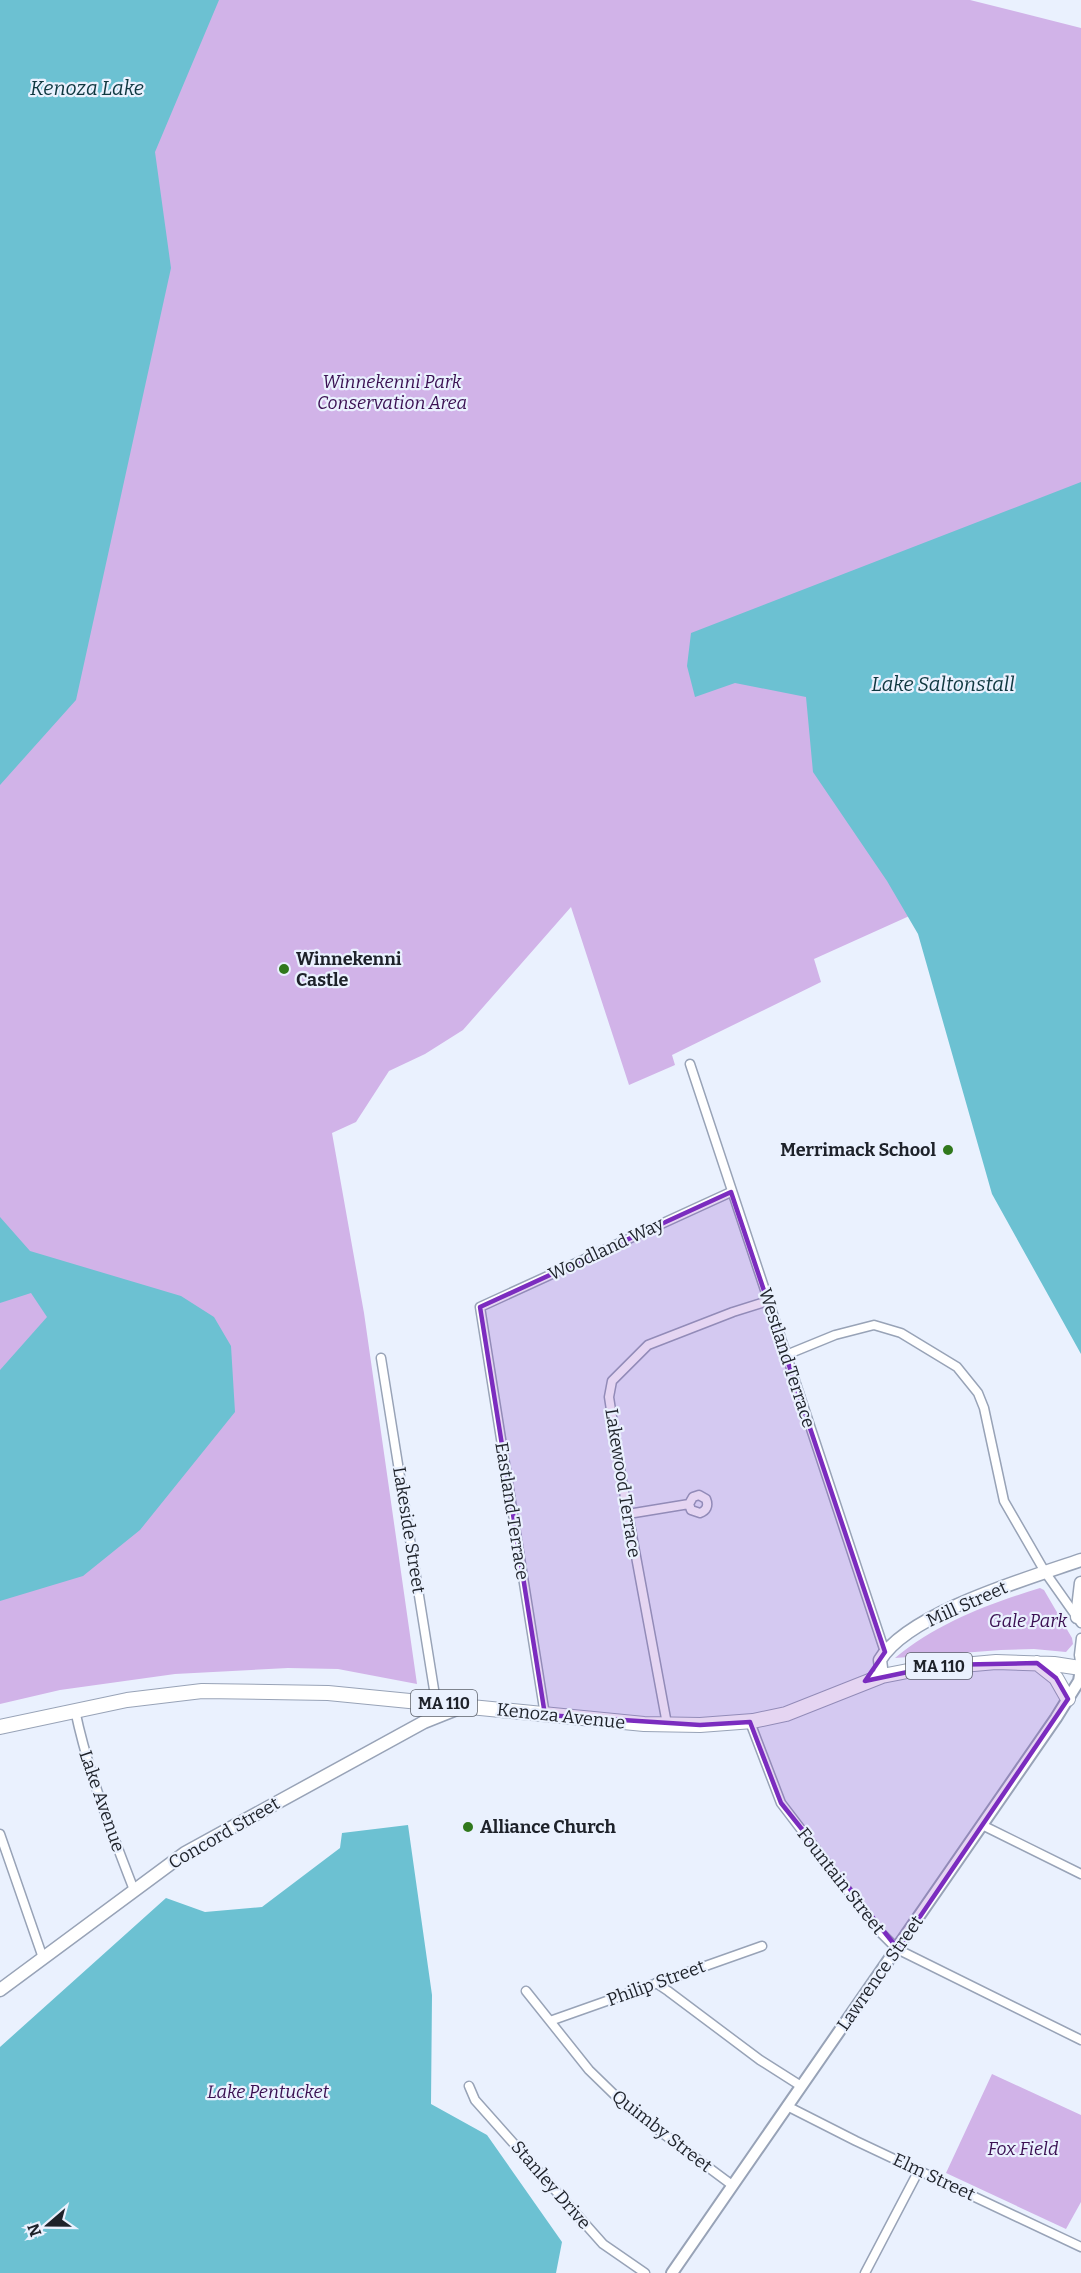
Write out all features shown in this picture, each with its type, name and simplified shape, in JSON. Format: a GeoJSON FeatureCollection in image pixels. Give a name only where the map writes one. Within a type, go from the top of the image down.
{"type":"FeatureCollection","features":[{"type":"Feature","properties":{"kind":"main road","name":"Mill Street"},"geometry":{"type":"LineString","coordinates":[[885,1652],[912,1630],[956,1605],[1081,1560]]}},
{"type":"Feature","properties":{"kind":"main road"},"geometry":{"type":"LineString","coordinates":[[1079,1620],[1081,1583]]}},
{"type":"Feature","properties":{"kind":"main road"},"geometry":{"type":"LineString","coordinates":[[882,1676],[880,1660],[885,1652]]}},
{"type":"Feature","properties":{"kind":"main road","name":"Kenoza Avenue"},"geometry":{"type":"LineString","coordinates":[[0,1727],[127,1700],[202,1691],[328,1693],[436,1702],[545,1715],[667,1724],[750,1722],[795,1711],[882,1676],[908,1670],[973,1662],[1036,1663],[1081,1668]]}},
{"type":"Feature","properties":{"kind":"main road"},"geometry":{"type":"LineString","coordinates":[[1036,1663],[1056,1678],[1068,1699]]}},
{"type":"Feature","properties":{"kind":"main road","name":"Concord Street"},"geometry":{"type":"LineString","coordinates":[[0,1990],[185,1853],[424,1722],[465,1706]]}},
{"type":"Feature","properties":{"kind":"street","name":"Westland Terrace"},"geometry":{"type":"LineString","coordinates":[[690,1064],[885,1652]]}},
{"type":"Feature","properties":{"kind":"street","name":"Woodland Way"},"geometry":{"type":"LineString","coordinates":[[480,1307],[731,1192]]}},
{"type":"Feature","properties":{"kind":"street","name":"Lakewood Terrace"},"geometry":{"type":"LineString","coordinates":[[667,1724],[609,1397],[612,1382],[648,1345],[768,1301]]}},
{"type":"Feature","properties":{"kind":"street","name":"Eastland Terrace"},"geometry":{"type":"LineString","coordinates":[[480,1307],[545,1715]]}},
{"type":"Feature","properties":{"kind":"street"},"geometry":{"type":"LineString","coordinates":[[786,1354],[835,1335],[874,1325],[901,1334],[957,1367],[978,1393],[984,1408],[1004,1501],[1046,1572],[1079,1620]]}},
{"type":"Feature","properties":{"kind":"street","name":"Lakeside Street"},"geometry":{"type":"LineString","coordinates":[[381,1358],[436,1702]]}},
{"type":"Feature","properties":{"kind":"street"},"geometry":{"type":"LineString","coordinates":[[628,1514],[689,1504]]}},
{"type":"Feature","properties":{"kind":"street"},"geometry":{"type":"LineString","coordinates":[[1081,1638],[1079,1655],[1081,1668]]}},
{"type":"Feature","properties":{"kind":"street","name":"Lawrence Street"},"geometry":{"type":"LineString","coordinates":[[672,2273],[898,1949],[1068,1699],[1079,1681],[1081,1668]]}},
{"type":"Feature","properties":{"kind":"street","name":"Lake Avenue"},"geometry":{"type":"LineString","coordinates":[[75,1710],[96,1788],[134,1890]]}},
{"type":"Feature","properties":{"kind":"street","name":"Fountain Street"},"geometry":{"type":"LineString","coordinates":[[750,1722],[781,1803],[877,1929],[898,1949],[1081,2040]]}},
{"type":"Feature","properties":{"kind":"street"},"geometry":{"type":"LineString","coordinates":[[982,1826],[1081,1874]]}},
{"type":"Feature","properties":{"kind":"street"},"geometry":{"type":"LineString","coordinates":[[0,1834],[43,1958]]}},
{"type":"Feature","properties":{"kind":"street","name":"Philip Street"},"geometry":{"type":"LineString","coordinates":[[550,2021],[762,1946]]}},
{"type":"Feature","properties":{"kind":"street"},"geometry":{"type":"LineString","coordinates":[[656,1983],[760,2060],[801,2086]]}},
{"type":"Feature","properties":{"kind":"street","name":"Quimby Street"},"geometry":{"type":"LineString","coordinates":[[526,1991],[590,2070],[626,2106],[732,2185]]}},
{"type":"Feature","properties":{"kind":"street","name":"Stanley Drive"},"geometry":{"type":"LineString","coordinates":[[469,2086],[475,2100],[603,2244],[645,2273]]}},
{"type":"Feature","properties":{"kind":"street","name":"Elm Street"},"geometry":{"type":"LineString","coordinates":[[787,2106],[1081,2247]]}},
{"type":"Feature","properties":{"kind":"street"},"geometry":{"type":"LineString","coordinates":[[865,2273],[919,2170]]}},
{"type":"Feature","properties":{"kind":"highlighted area"},"geometry":{"type":"Polygon","coordinates":[[[731,1192],[885,1652],[865,1681],[941,1665],[1037,1663],[1056,1678],[1068,1699],[898,1949],[781,1803],[750,1722],[700,1725],[545,1715],[480,1307],[731,1192]]]}},
{"type":"Feature","properties":{"kind":"green space","name":"Winnekenni Park Conservation Area"},"geometry":{"type":"Polygon","coordinates":[[[0,0],[970,0],[1081,28],[1081,499],[740,676],[815,691],[916,913],[814,959],[821,982],[672,1055],[675,1065],[629,1085],[571,907],[463,1030],[425,1054],[389,1071],[356,1122],[332,1133],[364,1313],[417,1684],[338,1669],[288,1668],[175,1674],[60,1690],[0,1704],[0,0]]]}},
{"type":"Feature","properties":{"kind":"green space","name":"Gale Park"},"geometry":{"type":"Polygon","coordinates":[[[1040,1588],[1044,1590],[1072,1638],[1073,1644],[1066,1652],[1034,1649],[1001,1650],[895,1658],[928,1635],[964,1616],[1040,1588]]]}},
{"type":"Feature","properties":{"kind":"green space","name":"Fox Field"},"geometry":{"type":"Polygon","coordinates":[[[992,2074],[1081,2115],[1081,2202],[1066,2229],[946,2173],[992,2074]]]}},
{"type":"Feature","properties":{"kind":"water","name":"Kenoza Lake"},"geometry":{"type":"Polygon","coordinates":[[[0,0],[219,0],[155,152],[171,268],[76,700],[0,785],[0,0]]]}},
{"type":"Feature","properties":{"kind":"water","name":"Lake Saltonstall"},"geometry":{"type":"Polygon","coordinates":[[[1081,482],[1081,1354],[992,1194],[918,934],[887,881],[813,772],[806,697],[735,683],[695,697],[687,666],[691,633],[1081,482]]]}},
{"type":"Feature","properties":{"kind":"water"},"geometry":{"type":"Polygon","coordinates":[[[0,1217],[30,1251],[181,1296],[214,1317],[231,1346],[235,1412],[140,1530],[83,1576],[0,1601],[0,1370],[47,1317],[31,1293],[0,1303],[0,1217]]]}},
{"type":"Feature","properties":{"kind":"water","name":"Lake Pentucket"},"geometry":{"type":"Polygon","coordinates":[[[408,1825],[432,1995],[431,2104],[487,2135],[562,2242],[556,2273],[0,2273],[0,2047],[166,1898],[205,1912],[262,1907],[340,1848],[342,1833],[408,1825]]]}},
{"type":"Feature","properties":{"kind":"place","name":"Winnekenni Castle"},"geometry":{"type":"Point","coordinates":[284,969]}},
{"type":"Feature","properties":{"kind":"place","name":"Merrimack School"},"geometry":{"type":"Point","coordinates":[948,1150]}},
{"type":"Feature","properties":{"kind":"place","name":"Alliance Church"},"geometry":{"type":"Point","coordinates":[468,1827]}}]}
